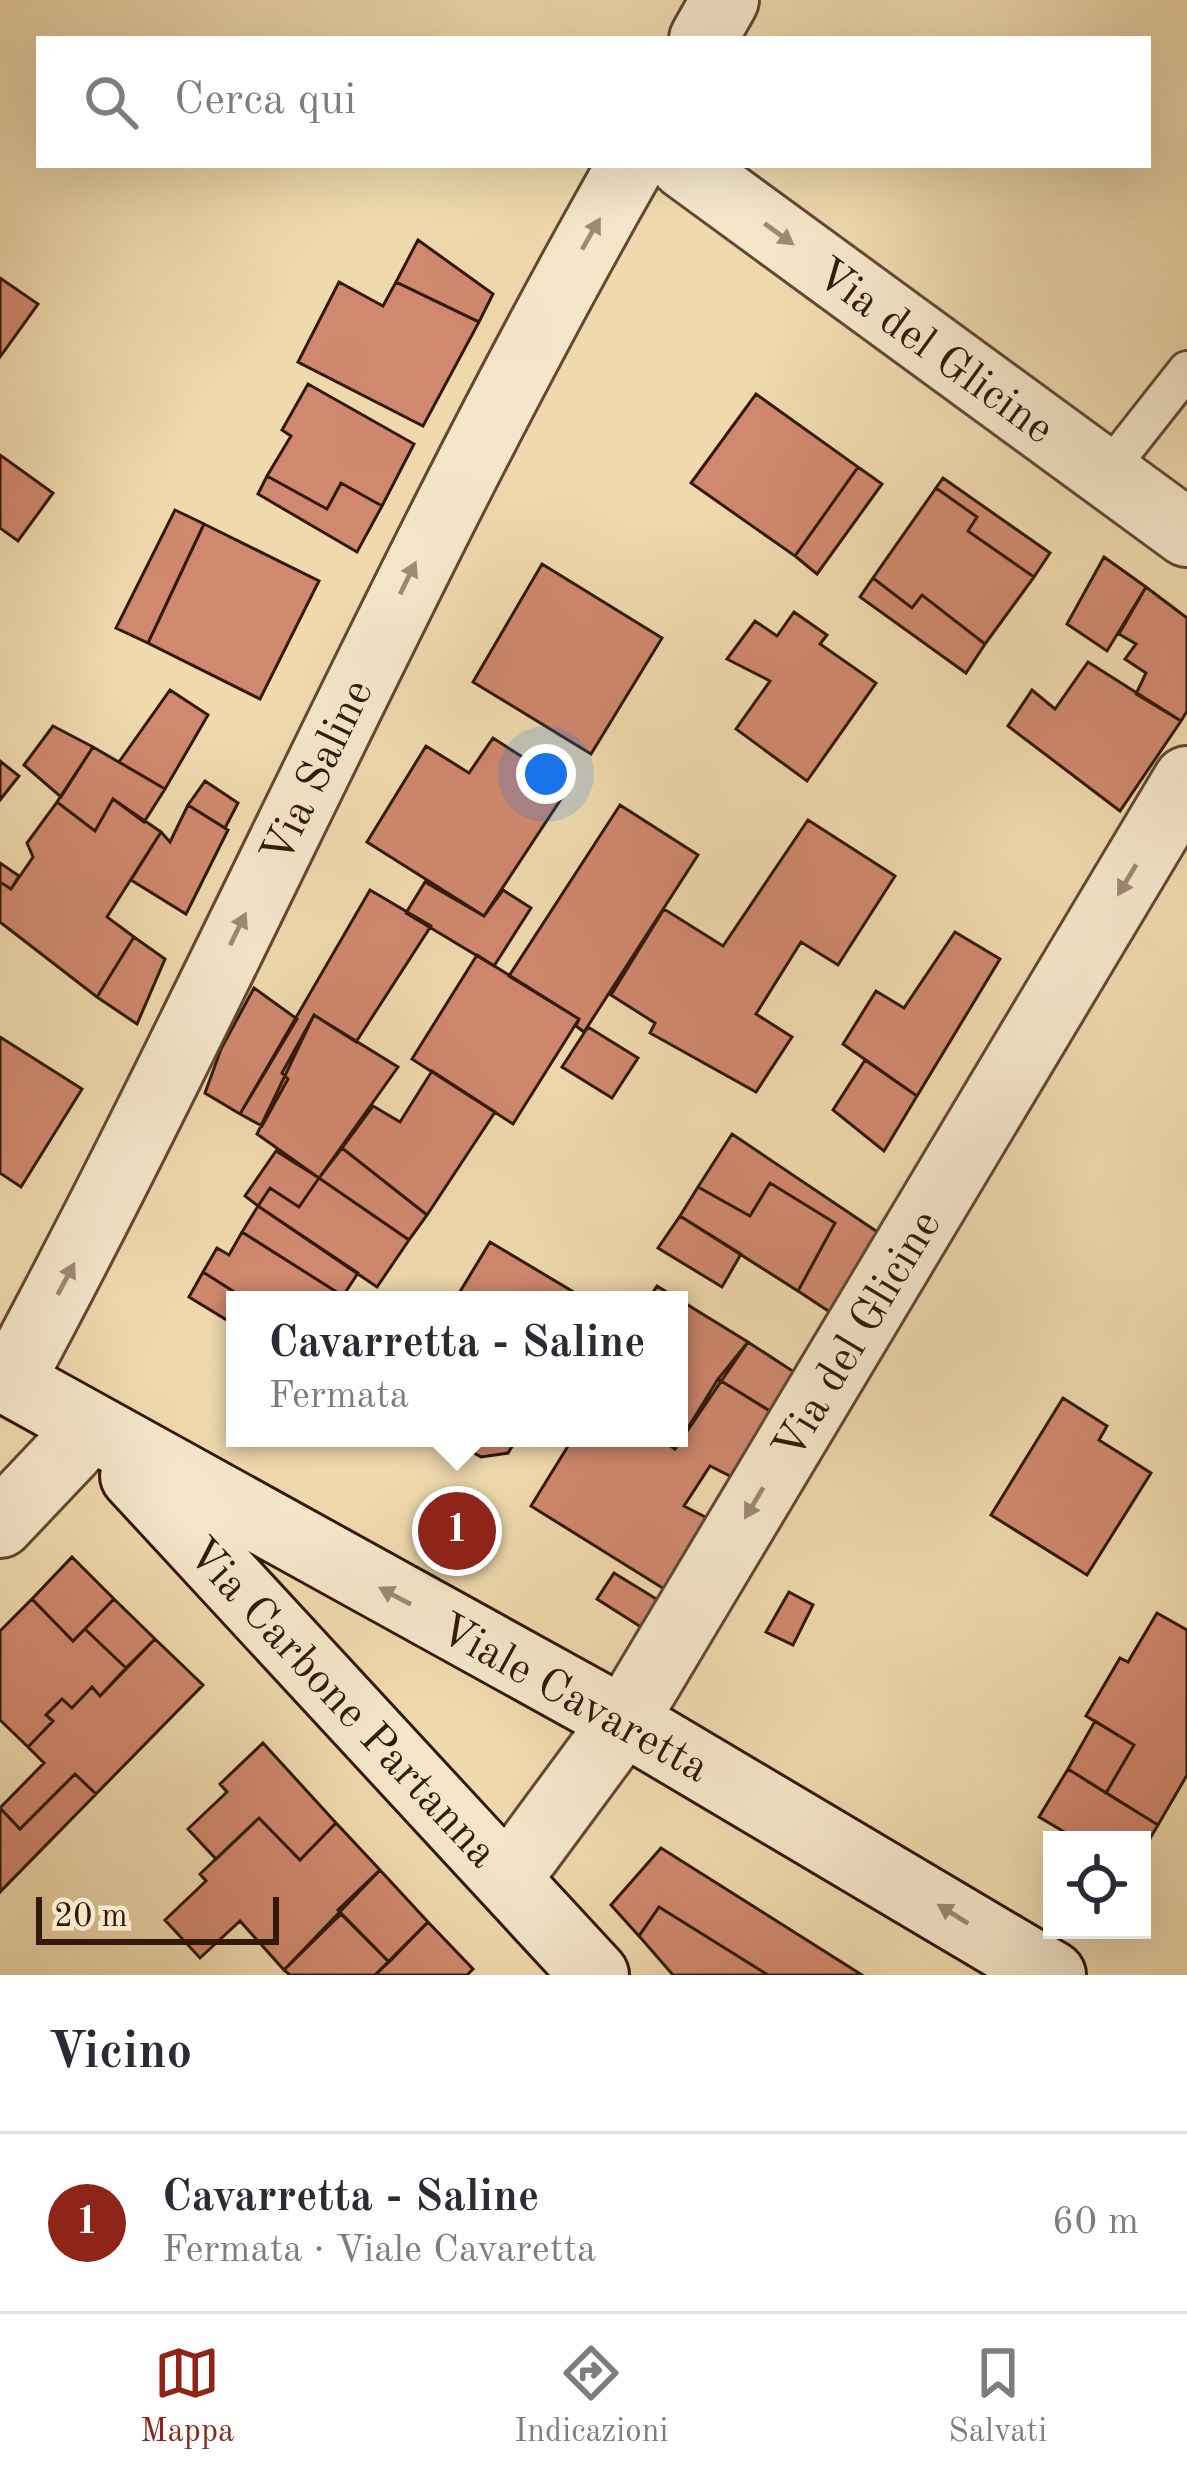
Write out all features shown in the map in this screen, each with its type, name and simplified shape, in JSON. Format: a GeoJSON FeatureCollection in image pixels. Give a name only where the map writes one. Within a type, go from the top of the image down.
{"type":"FeatureCollection","features":[{"type":"Feature","properties":{"kind":"street"},"geometry":{"type":"LineString","coordinates":[[705,36],[725,0]]}},
{"type":"Feature","properties":{"kind":"street","name":"Via Saline"},"geometry":{"type":"LineString","coordinates":[[5,1379],[82,1248],[414,566],[629,168]]}},
{"type":"Feature","properties":{"kind":"street","name":"Via del Glicine"},"geometry":{"type":"LineString","coordinates":[[688,168],[1187,533]]}},
{"type":"Feature","properties":{"kind":"street","name":"Via del Glicine"},"geometry":{"type":"LineString","coordinates":[[508,1878],[624,1721],[1187,780]]}},
{"type":"Feature","properties":{"kind":"street"},"geometry":{"type":"LineString","coordinates":[[0,1524],[90,1429],[5,1379]]}},
{"type":"Feature","properties":{"kind":"street","name":"Viale Cavaretta"},"geometry":{"type":"LineString","coordinates":[[90,1429],[624,1721],[1052,1975]]}},
{"type":"Feature","properties":{"kind":"street","name":"Via Carbone Partanna"},"geometry":{"type":"LineString","coordinates":[[90,1429],[508,1878],[585,1971]]}},
{"type":"Feature","properties":{"kind":"lane"},"geometry":{"type":"LineString","coordinates":[[1105,473],[1187,370]]}},
{"type":"Feature","properties":{"kind":"building"},"geometry":{"type":"Polygon","coordinates":[[[418,240],[493,294],[479,322],[396,282],[418,240]]]}},
{"type":"Feature","properties":{"kind":"building"},"geometry":{"type":"Polygon","coordinates":[[[0,278],[38,304],[0,357],[0,278]]]}},
{"type":"Feature","properties":{"kind":"building"},"geometry":{"type":"Polygon","coordinates":[[[339,282],[383,306],[396,282],[479,322],[423,426],[298,362],[339,282]]]}},
{"type":"Feature","properties":{"kind":"building"},"geometry":{"type":"Polygon","coordinates":[[[308,384],[414,444],[382,506],[341,483],[327,509],[267,476],[291,436],[282,430],[308,384]]]}},
{"type":"Feature","properties":{"kind":"building"},"geometry":{"type":"Polygon","coordinates":[[[756,394],[858,467],[795,556],[691,483],[756,394]]]}},
{"type":"Feature","properties":{"kind":"building"},"geometry":{"type":"Polygon","coordinates":[[[0,455],[53,493],[18,541],[0,528],[0,455]]]}},
{"type":"Feature","properties":{"kind":"building"},"geometry":{"type":"Polygon","coordinates":[[[858,467],[882,484],[817,574],[795,556],[858,467]]]}},
{"type":"Feature","properties":{"kind":"building"},"geometry":{"type":"Polygon","coordinates":[[[267,476],[327,509],[341,483],[382,506],[357,552],[258,494],[267,476]]]}},
{"type":"Feature","properties":{"kind":"building"},"geometry":{"type":"Polygon","coordinates":[[[943,478],[1050,553],[1034,577],[968,531],[977,517],[936,488],[943,478]]]}},
{"type":"Feature","properties":{"kind":"building"},"geometry":{"type":"Polygon","coordinates":[[[936,488],[977,517],[968,531],[1034,577],[985,644],[922,595],[912,608],[873,578],[936,488]]]}},
{"type":"Feature","properties":{"kind":"building"},"geometry":{"type":"Polygon","coordinates":[[[175,510],[204,524],[148,643],[116,628],[175,510]]]}},
{"type":"Feature","properties":{"kind":"building"},"geometry":{"type":"Polygon","coordinates":[[[204,524],[319,581],[260,699],[148,643],[204,524]]]}},
{"type":"Feature","properties":{"kind":"building"},"geometry":{"type":"Polygon","coordinates":[[[1104,557],[1146,587],[1107,651],[1067,624],[1104,557]]]}},
{"type":"Feature","properties":{"kind":"building"},"geometry":{"type":"Polygon","coordinates":[[[542,564],[662,638],[591,754],[473,682],[542,564]]]}},
{"type":"Feature","properties":{"kind":"building"},"geometry":{"type":"Polygon","coordinates":[[[873,578],[912,608],[922,595],[985,644],[966,673],[860,597],[873,578]]]}},
{"type":"Feature","properties":{"kind":"building"},"geometry":{"type":"Polygon","coordinates":[[[1146,587],[1187,618],[1187,711],[1181,721],[1136,694],[1146,673],[1125,659],[1136,644],[1119,634],[1146,587]]]}},
{"type":"Feature","properties":{"kind":"building"},"geometry":{"type":"Polygon","coordinates":[[[794,612],[827,635],[820,644],[876,683],[807,781],[736,729],[770,681],[727,659],[755,621],[777,636],[794,612]]]}},
{"type":"Feature","properties":{"kind":"building"},"geometry":{"type":"Polygon","coordinates":[[[1088,662],[1181,721],[1120,811],[1008,726],[1032,690],[1055,709],[1088,662]]]}},
{"type":"Feature","properties":{"kind":"building"},"geometry":{"type":"Polygon","coordinates":[[[170,690],[208,715],[165,789],[119,762],[170,690]]]}},
{"type":"Feature","properties":{"kind":"building"},"geometry":{"type":"Polygon","coordinates":[[[53,726],[93,747],[61,797],[24,765],[53,726]]]}},
{"type":"Feature","properties":{"kind":"building"},"geometry":{"type":"Polygon","coordinates":[[[493,738],[569,787],[484,916],[367,842],[426,746],[469,773],[493,738]]]}},
{"type":"Feature","properties":{"kind":"building"},"geometry":{"type":"Polygon","coordinates":[[[93,747],[165,789],[144,822],[113,799],[95,831],[57,802],[93,747]]]}},
{"type":"Feature","properties":{"kind":"building"},"geometry":{"type":"Polygon","coordinates":[[[0,761],[19,776],[0,800],[0,761]]]}},
{"type":"Feature","properties":{"kind":"building"},"geometry":{"type":"Polygon","coordinates":[[[205,781],[238,803],[225,828],[188,805],[205,781]]]}},
{"type":"Feature","properties":{"kind":"building"},"geometry":{"type":"Polygon","coordinates":[[[113,799],[161,832],[107,917],[134,937],[97,997],[0,922],[0,882],[11,889],[33,857],[27,843],[57,802],[95,831],[113,799]]]}},
{"type":"Feature","properties":{"kind":"building"},"geometry":{"type":"Polygon","coordinates":[[[188,805],[228,830],[186,914],[131,880],[161,832],[170,842],[188,805]]]}},
{"type":"Feature","properties":{"kind":"building"},"geometry":{"type":"Polygon","coordinates":[[[620,805],[698,855],[584,1032],[576,1026],[579,1019],[509,976],[620,805]]]}},
{"type":"Feature","properties":{"kind":"building"},"geometry":{"type":"Polygon","coordinates":[[[808,820],[895,876],[838,965],[801,942],[756,1014],[792,1037],[756,1092],[650,1033],[655,1023],[611,995],[664,909],[723,946],[808,820]]]}},
{"type":"Feature","properties":{"kind":"building"},"geometry":{"type":"Polygon","coordinates":[[[0,863],[19,876],[11,889],[0,882],[0,863]]]}},
{"type":"Feature","properties":{"kind":"building"},"geometry":{"type":"Polygon","coordinates":[[[425,882],[484,916],[503,890],[531,908],[494,966],[406,913],[425,882]]]}},
{"type":"Feature","properties":{"kind":"building"},"geometry":{"type":"Polygon","coordinates":[[[370,890],[431,926],[356,1042],[314,1015],[282,1073],[288,1079],[262,1126],[240,1114],[370,890]]]}},
{"type":"Feature","properties":{"kind":"building"},"geometry":{"type":"Polygon","coordinates":[[[955,932],[1000,959],[917,1096],[843,1044],[876,991],[904,1008],[955,932]]]}},
{"type":"Feature","properties":{"kind":"building"},"geometry":{"type":"Polygon","coordinates":[[[134,937],[165,959],[137,1024],[97,997],[134,937]]]}},
{"type":"Feature","properties":{"kind":"building"},"geometry":{"type":"Polygon","coordinates":[[[477,955],[579,1019],[513,1124],[412,1059],[477,955]]]}},
{"type":"Feature","properties":{"kind":"building"},"geometry":{"type":"Polygon","coordinates":[[[254,988],[297,1019],[240,1114],[205,1093],[221,1049],[254,988]]]}},
{"type":"Feature","properties":{"kind":"building"},"geometry":{"type":"Polygon","coordinates":[[[314,1015],[398,1067],[319,1178],[257,1134],[314,1015]]]}},
{"type":"Feature","properties":{"kind":"building"},"geometry":{"type":"Polygon","coordinates":[[[588,1027],[638,1058],[612,1098],[562,1067],[588,1027]]]}},
{"type":"Feature","properties":{"kind":"building"},"geometry":{"type":"Polygon","coordinates":[[[0,1037],[82,1089],[21,1187],[0,1173],[0,1037]]]}},
{"type":"Feature","properties":{"kind":"building"},"geometry":{"type":"Polygon","coordinates":[[[865,1060],[917,1096],[884,1151],[833,1110],[865,1060]]]}},
{"type":"Feature","properties":{"kind":"building"},"geometry":{"type":"Polygon","coordinates":[[[432,1071],[495,1112],[427,1215],[342,1148],[373,1106],[400,1122],[432,1071]]]}},
{"type":"Feature","properties":{"kind":"building"},"geometry":{"type":"Polygon","coordinates":[[[732,1134],[879,1233],[833,1314],[798,1291],[835,1223],[770,1183],[750,1216],[698,1187],[732,1134]]]}},
{"type":"Feature","properties":{"kind":"building"},"geometry":{"type":"Polygon","coordinates":[[[342,1148],[427,1215],[409,1240],[319,1178],[342,1148]]]}},
{"type":"Feature","properties":{"kind":"building"},"geometry":{"type":"Polygon","coordinates":[[[276,1151],[319,1178],[299,1207],[270,1188],[258,1206],[245,1196],[276,1151]]]}},
{"type":"Feature","properties":{"kind":"building"},"geometry":{"type":"Polygon","coordinates":[[[319,1178],[409,1240],[377,1287],[258,1206],[270,1188],[299,1207],[319,1178]]]}},
{"type":"Feature","properties":{"kind":"building"},"geometry":{"type":"Polygon","coordinates":[[[770,1183],[835,1223],[798,1291],[680,1216],[698,1187],[750,1216],[770,1183]]]}},
{"type":"Feature","properties":{"kind":"building"},"geometry":{"type":"Polygon","coordinates":[[[258,1206],[358,1273],[346,1291],[335,1291],[242,1232],[258,1206]]]}},
{"type":"Feature","properties":{"kind":"building"},"geometry":{"type":"Polygon","coordinates":[[[680,1216],[741,1254],[722,1287],[658,1248],[680,1216]]]}},
{"type":"Feature","properties":{"kind":"building"},"geometry":{"type":"Polygon","coordinates":[[[242,1232],[335,1291],[233,1291],[203,1272],[217,1248],[229,1255],[242,1232]]]}},
{"type":"Feature","properties":{"kind":"building"},"geometry":{"type":"Polygon","coordinates":[[[490,1242],[572,1291],[460,1291],[490,1242]]]}},
{"type":"Feature","properties":{"kind":"building"},"geometry":{"type":"Polygon","coordinates":[[[203,1272],[233,1291],[226,1291],[226,1320],[189,1297],[203,1272]]]}},
{"type":"Feature","properties":{"kind":"building"},"geometry":{"type":"Polygon","coordinates":[[[688,1305],[748,1342],[688,1430],[688,1305]]]}},
{"type":"Feature","properties":{"kind":"building"},"geometry":{"type":"Polygon","coordinates":[[[748,1342],[794,1372],[770,1411],[718,1379],[748,1342]]]}},
{"type":"Feature","properties":{"kind":"building"},"geometry":{"type":"Polygon","coordinates":[[[718,1379],[778,1416],[738,1480],[710,1466],[684,1506],[713,1521],[669,1592],[531,1506],[567,1447],[688,1447],[688,1428],[718,1379]]]}},
{"type":"Feature","properties":{"kind":"building"},"geometry":{"type":"Polygon","coordinates":[[[1063,1398],[1107,1426],[1099,1440],[1151,1473],[1087,1575],[991,1515],[1063,1398]]]}},
{"type":"Feature","properties":{"kind":"building"},"geometry":{"type":"Polygon","coordinates":[[[464,1447],[512,1447],[508,1453],[481,1457],[464,1447]]]}},
{"type":"Feature","properties":{"kind":"building"},"geometry":{"type":"Polygon","coordinates":[[[72,1557],[114,1599],[73,1641],[32,1599],[72,1557]]]}},
{"type":"Feature","properties":{"kind":"building"},"geometry":{"type":"Polygon","coordinates":[[[614,1573],[658,1600],[641,1627],[597,1599],[614,1573]]]}},
{"type":"Feature","properties":{"kind":"building"},"geometry":{"type":"Polygon","coordinates":[[[789,1592],[813,1605],[793,1645],[766,1632],[789,1592]]]}},
{"type":"Feature","properties":{"kind":"building"},"geometry":{"type":"Polygon","coordinates":[[[32,1599],[73,1641],[85,1629],[126,1668],[100,1696],[92,1687],[72,1708],[62,1699],[46,1715],[53,1721],[28,1747],[0,1720],[0,1631],[32,1599]]]}},
{"type":"Feature","properties":{"kind":"building"},"geometry":{"type":"Polygon","coordinates":[[[114,1599],[155,1639],[126,1668],[85,1629],[114,1599]]]}},
{"type":"Feature","properties":{"kind":"building"},"geometry":{"type":"Polygon","coordinates":[[[1157,1613],[1187,1630],[1187,1775],[1158,1825],[1106,1793],[1134,1745],[1086,1716],[1120,1658],[1128,1662],[1157,1613]]]}},
{"type":"Feature","properties":{"kind":"building"},"geometry":{"type":"Polygon","coordinates":[[[155,1639],[203,1685],[96,1794],[75,1774],[20,1829],[0,1808],[44,1763],[28,1747],[53,1721],[46,1715],[62,1699],[72,1708],[92,1687],[100,1696],[155,1639]]]}},
{"type":"Feature","properties":{"kind":"building"},"geometry":{"type":"Polygon","coordinates":[[[1095,1721],[1134,1745],[1106,1793],[1068,1769],[1095,1721]]]}},
{"type":"Feature","properties":{"kind":"building"},"geometry":{"type":"Polygon","coordinates":[[[263,1743],[336,1823],[300,1860],[259,1818],[216,1859],[188,1829],[227,1792],[220,1784],[263,1743]]]}},
{"type":"Feature","properties":{"kind":"building"},"geometry":{"type":"Polygon","coordinates":[[[1068,1769],[1158,1825],[1151,1837],[1151,1831],[1063,1831],[1039,1817],[1068,1769]]]}},
{"type":"Feature","properties":{"kind":"building"},"geometry":{"type":"Polygon","coordinates":[[[75,1774],[96,1794],[0,1892],[0,1808],[20,1829],[75,1774]]]}},
{"type":"Feature","properties":{"kind":"building"},"geometry":{"type":"Polygon","coordinates":[[[259,1818],[300,1860],[336,1823],[380,1870],[284,1970],[240,1921],[200,1958],[165,1920],[206,1881],[200,1874],[259,1818]]]}},
{"type":"Feature","properties":{"kind":"building"},"geometry":{"type":"Polygon","coordinates":[[[661,1848],[862,1975],[768,1975],[659,1907],[639,1936],[611,1905],[661,1848]]]}},
{"type":"Feature","properties":{"kind":"building"},"geometry":{"type":"Polygon","coordinates":[[[380,1870],[428,1922],[389,1962],[338,1910],[380,1870]]]}},
{"type":"Feature","properties":{"kind":"building"},"geometry":{"type":"Polygon","coordinates":[[[659,1907],[768,1975],[673,1975],[639,1936],[659,1907]]]}},
{"type":"Feature","properties":{"kind":"building"},"geometry":{"type":"Polygon","coordinates":[[[341,1914],[389,1962],[375,1975],[290,1975],[284,1970],[341,1914]]]}},
{"type":"Feature","properties":{"kind":"building"},"geometry":{"type":"Polygon","coordinates":[[[428,1922],[473,1969],[467,1975],[375,1975],[428,1922]]]}},
{"type":"Feature","properties":{"kind":"place","name":"Cavarretta - Saline"},"geometry":{"type":"Point","coordinates":[457,1531]}}]}
